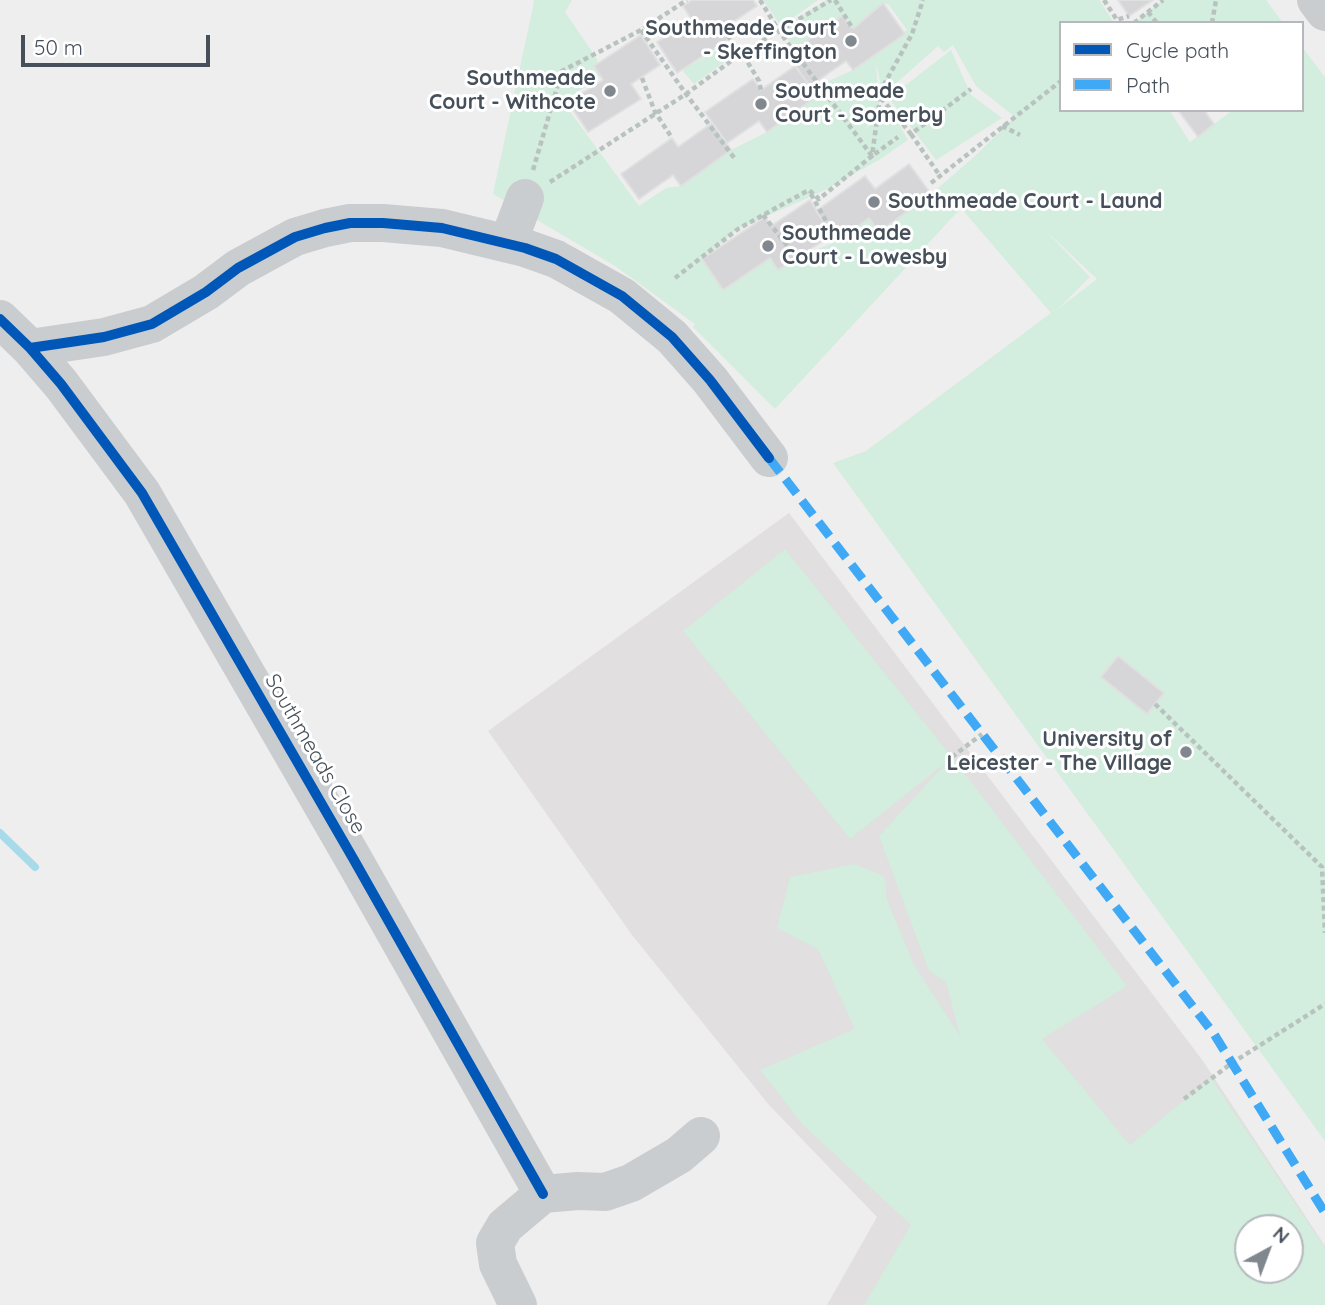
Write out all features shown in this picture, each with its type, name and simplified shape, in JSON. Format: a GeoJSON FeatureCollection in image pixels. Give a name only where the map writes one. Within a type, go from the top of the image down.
{"type":"FeatureCollection","features":[{"type":"Feature","properties":{"kind":"street"},"geometry":{"type":"LineString","coordinates":[[1316,0],[1325,12]]}},
{"type":"Feature","properties":{"kind":"street"},"geometry":{"type":"LineString","coordinates":[[508,243],[525,198]]}},
{"type":"Feature","properties":{"kind":"street"},"geometry":{"type":"LineString","coordinates":[[30,348],[104,337],[152,324],[196,298],[238,268],[295,237],[350,223],[442,228],[508,243],[565,264],[594,278],[646,314],[672,337],[710,380],[769,458]]}},
{"type":"Feature","properties":{"kind":"street","name":"Southmeads Close"},"geometry":{"type":"LineString","coordinates":[[0,319],[30,348],[97,431],[142,493],[341,836],[543,1194]]}},
{"type":"Feature","properties":{"kind":"street"},"geometry":{"type":"LineString","coordinates":[[518,1305],[498,1264],[495,1244],[505,1226],[543,1194],[606,1192],[631,1183],[679,1155],[701,1136]]}},
{"type":"Feature","properties":{"kind":"path"},"geometry":{"type":"LineString","coordinates":[[525,198],[562,71],[641,30],[687,0]]}},
{"type":"Feature","properties":{"kind":"path"},"geometry":{"type":"LineString","coordinates":[[760,0],[779,31],[872,156]]}},
{"type":"Feature","properties":{"kind":"path"},"geometry":{"type":"LineString","coordinates":[[525,198],[686,94],[742,53],[833,0],[853,29]]}},
{"type":"Feature","properties":{"kind":"path"},"geometry":{"type":"LineString","coordinates":[[872,156],[881,90],[912,34],[923,0]]}},
{"type":"Feature","properties":{"kind":"path"},"geometry":{"type":"LineString","coordinates":[[1104,0],[1117,20],[1129,16]]}},
{"type":"Feature","properties":{"kind":"path"},"geometry":{"type":"LineString","coordinates":[[1137,21],[1163,0]]}},
{"type":"Feature","properties":{"kind":"path"},"geometry":{"type":"LineString","coordinates":[[1212,21],[1216,0]]}},
{"type":"Feature","properties":{"kind":"path"},"geometry":{"type":"LineString","coordinates":[[1148,12],[1155,21]]}},
{"type":"Feature","properties":{"kind":"path"},"geometry":{"type":"LineString","coordinates":[[722,29],[742,53],[759,81],[761,90]]}},
{"type":"Feature","properties":{"kind":"path"},"geometry":{"type":"LineString","coordinates":[[641,30],[735,159]]}},
{"type":"Feature","properties":{"kind":"path"},"geometry":{"type":"LineString","coordinates":[[642,78],[655,112],[672,138]]}},
{"type":"Feature","properties":{"kind":"path"},"geometry":{"type":"LineString","coordinates":[[931,183],[1059,82]]}},
{"type":"Feature","properties":{"kind":"path"},"geometry":{"type":"LineString","coordinates":[[911,134],[971,89]]}},
{"type":"Feature","properties":{"kind":"path"},"geometry":{"type":"LineString","coordinates":[[880,97],[911,134],[940,176]]}},
{"type":"Feature","properties":{"kind":"path"},"geometry":{"type":"LineString","coordinates":[[1002,127],[1020,135]]}},
{"type":"Feature","properties":{"kind":"path"},"geometry":{"type":"LineString","coordinates":[[809,190],[819,199],[898,138]]}},
{"type":"Feature","properties":{"kind":"path"},"geometry":{"type":"LineString","coordinates":[[675,278],[738,229],[809,190]]}},
{"type":"Feature","properties":{"kind":"path"},"geometry":{"type":"LineString","coordinates":[[809,190],[837,241]]}},
{"type":"Feature","properties":{"kind":"path"},"geometry":{"type":"LineString","coordinates":[[763,215],[797,258]]}},
{"type":"Feature","properties":{"kind":"path"},"geometry":{"type":"LineString","coordinates":[[1155,704],[1322,867],[1325,933]]}},
{"type":"Feature","properties":{"kind":"path"},"geometry":{"type":"LineString","coordinates":[[952,757],[982,734]]}},
{"type":"Feature","properties":{"kind":"path"},"geometry":{"type":"LineString","coordinates":[[1184,1099],[1232,1063],[1325,1004]]}},
{"type":"Feature","properties":{"kind":"shaded area","name":"University of Leicester - The Village"},"geometry":{"type":"Polygon","coordinates":[[[789,513],[1203,1061],[1304,1214],[1234,1214],[1234,1284],[1304,1284],[1304,1214],[1325,1246],[1325,1305],[827,1305],[877,1217],[769,1105],[632,935],[488,731],[789,513]]]}},
{"type":"Feature","properties":{"kind":"green space","name":"University of Leicester - The Village"},"geometry":{"type":"Polygon","coordinates":[[[533,0],[572,0],[565,12],[597,59],[600,76],[563,102],[639,206],[666,188],[681,186],[731,150],[767,132],[816,97],[820,85],[853,70],[907,30],[889,5],[883,3],[853,29],[842,16],[797,48],[779,31],[826,0],[1099,0],[1113,21],[1059,21],[1059,112],[1170,112],[1190,142],[1230,112],[1304,112],[1304,50],[1325,77],[1325,1141],[833,463],[866,451],[1051,313],[961,208],[775,409],[693,327],[695,324],[615,266],[493,194],[533,0]],[[953,45],[944,52],[938,46],[883,95],[876,63],[879,106],[865,129],[891,110],[908,140],[879,160],[823,191],[738,229],[702,259],[723,289],[770,258],[779,270],[797,258],[837,241],[869,218],[879,231],[931,194],[1015,117],[976,86],[953,45]],[[1044,229],[1090,277],[1058,309],[1097,279],[1044,229]]]}},
{"type":"Feature","properties":{"kind":"green space"},"geometry":{"type":"Polygon","coordinates":[[[763,0],[818,0],[781,26],[763,0]]]}},
{"type":"Feature","properties":{"kind":"green space"},"geometry":{"type":"Polygon","coordinates":[[[1163,0],[1266,0],[1282,21],[1137,21],[1163,0]]]}},
{"type":"Feature","properties":{"kind":"green space"},"geometry":{"type":"Polygon","coordinates":[[[733,41],[744,48],[694,84],[682,70],[733,41]]]}},
{"type":"Feature","properties":{"kind":"green space"},"geometry":{"type":"Polygon","coordinates":[[[951,50],[971,95],[1002,118],[936,160],[889,98],[951,50]]]}},
{"type":"Feature","properties":{"kind":"green space"},"geometry":{"type":"Polygon","coordinates":[[[785,549],[952,757],[1127,986],[1042,1039],[1130,1145],[1211,1078],[1302,1214],[1234,1214],[1234,1284],[1304,1284],[1304,1217],[1325,1248],[1325,1305],[864,1305],[911,1225],[803,1125],[760,1070],[855,1029],[818,949],[777,928],[790,877],[854,864],[884,876],[887,900],[914,965],[960,1036],[946,982],[929,971],[879,836],[948,761],[850,839],[683,631],[785,549]]]}},
{"type":"Feature","properties":{"kind":"building"},"geometry":{"type":"Polygon","coordinates":[[[692,0],[753,0],[757,6],[722,29],[729,39],[677,73],[657,42],[692,20],[683,6],[692,0]]]}},
{"type":"Feature","properties":{"kind":"building"},"geometry":{"type":"Polygon","coordinates":[[[1118,0],[1153,0],[1129,16],[1118,0]]]}},
{"type":"Feature","properties":{"kind":"building","name":"Southmeade Court - Skeffington"},"geometry":{"type":"Polygon","coordinates":[[[883,3],[905,34],[853,70],[846,61],[810,86],[787,55],[842,16],[853,29],[883,3]]]}},
{"type":"Feature","properties":{"kind":"building","name":"Southmeade Court - Withcote"},"geometry":{"type":"Polygon","coordinates":[[[641,35],[660,65],[631,84],[641,99],[588,132],[568,102],[603,80],[594,66],[641,35]]]}},
{"type":"Feature","properties":{"kind":"building","name":"Southmeade Court - Somerby"},"geometry":{"type":"Polygon","coordinates":[[[795,66],[817,96],[767,132],[759,121],[727,143],[705,112],[753,79],[761,90],[795,66]]]}},
{"type":"Feature","properties":{"kind":"building"},"geometry":{"type":"Polygon","coordinates":[[[1179,112],[1205,112],[1214,124],[1198,137],[1179,112]]]}},
{"type":"Feature","properties":{"kind":"building"},"geometry":{"type":"Polygon","coordinates":[[[712,123],[731,150],[681,186],[673,175],[639,199],[621,174],[672,138],[678,147],[712,123]]]}},
{"type":"Feature","properties":{"kind":"building","name":"Southmeade Court - Laund"},"geometry":{"type":"Polygon","coordinates":[[[909,164],[931,194],[879,232],[869,218],[837,241],[816,211],[865,176],[875,189],[909,164]]]}},
{"type":"Feature","properties":{"kind":"building","name":"Southmeade Court - Lowesby"},"geometry":{"type":"Polygon","coordinates":[[[810,200],[832,235],[778,270],[770,258],[723,290],[702,259],[765,217],[771,226],[810,200]]]}},
{"type":"Feature","properties":{"kind":"building"},"geometry":{"type":"Polygon","coordinates":[[[1118,656],[1164,693],[1147,714],[1101,677],[1118,656]]]}},
{"type":"Feature","properties":{"kind":"waterway"},"geometry":{"type":"LineString","coordinates":[[0,833],[35,867]]}},
{"type":"Feature","properties":{"kind":"marked path"},"geometry":{"type":"LineString","coordinates":[[769,458],[1214,1034],[1325,1213]]}},
{"type":"Feature","properties":{"kind":"cycle path"},"geometry":{"type":"LineString","coordinates":[[30,348],[104,337],[152,324],[206,292],[238,268],[295,237],[325,228],[350,223],[442,228],[525,248],[556,259],[622,296],[672,337],[710,380],[769,458]]}},
{"type":"Feature","properties":{"kind":"cycle path"},"geometry":{"type":"LineString","coordinates":[[0,319],[61,384],[142,493],[543,1194]]}},
{"type":"Feature","properties":{"kind":"place","name":"Southmeade Court - Skeffington"},"geometry":{"type":"Point","coordinates":[851,41]}},
{"type":"Feature","properties":{"kind":"place","name":"Southmeade Court - Withcote"},"geometry":{"type":"Point","coordinates":[610,91]}},
{"type":"Feature","properties":{"kind":"place","name":"Southmeade Court - Somerby"},"geometry":{"type":"Point","coordinates":[761,104]}},
{"type":"Feature","properties":{"kind":"place","name":"Southmeade Court - Laund"},"geometry":{"type":"Point","coordinates":[874,202]}},
{"type":"Feature","properties":{"kind":"place","name":"Southmeade Court - Lowesby"},"geometry":{"type":"Point","coordinates":[768,246]}},
{"type":"Feature","properties":{"kind":"place","name":"University of Leicester - The Village"},"geometry":{"type":"Point","coordinates":[1186,752]}}]}
